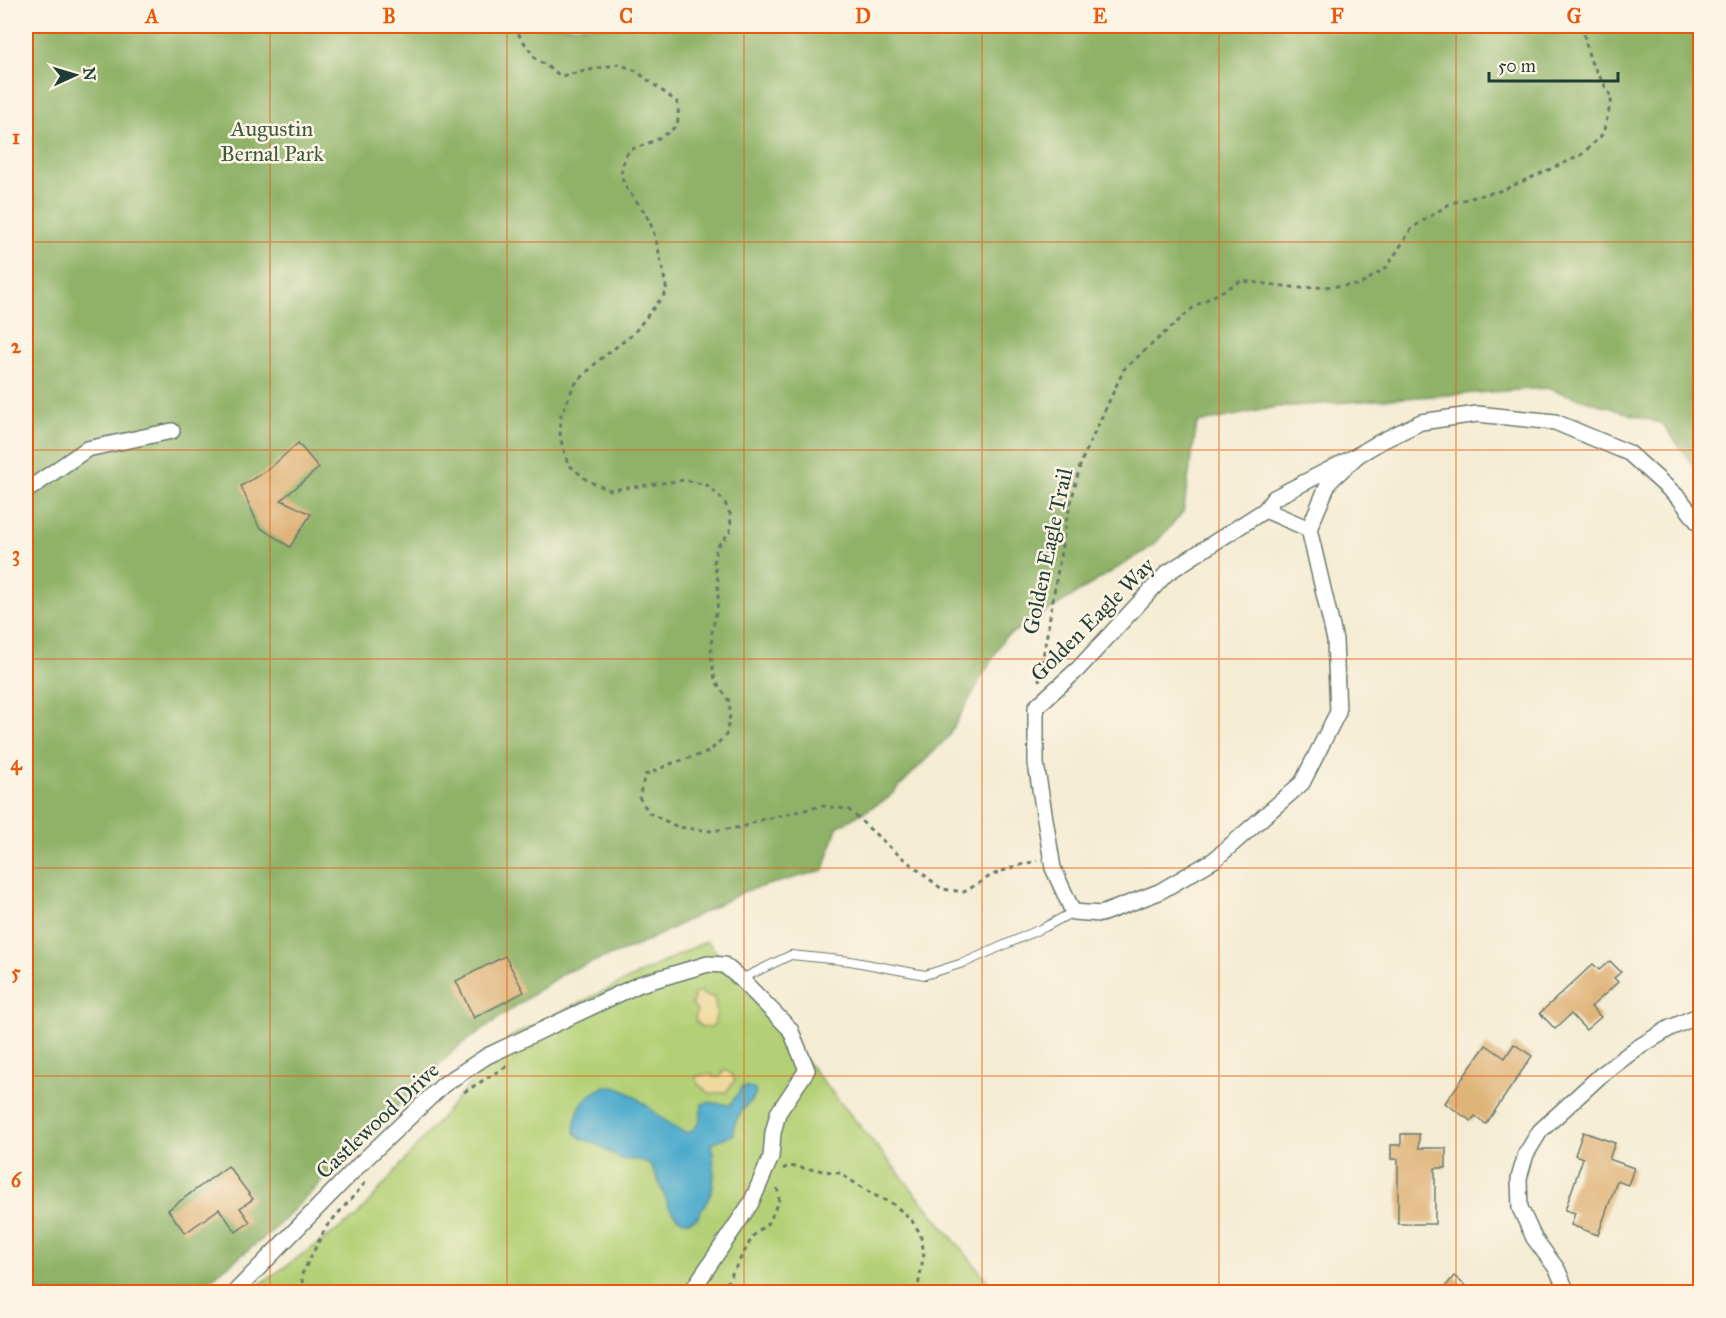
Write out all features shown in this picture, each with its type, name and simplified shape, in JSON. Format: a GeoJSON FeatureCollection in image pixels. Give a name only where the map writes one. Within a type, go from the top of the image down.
{"type":"FeatureCollection","features":[{"type":"Feature","properties":{"kind":"street","name":"Golden Eagle Way"},"geometry":{"type":"LineString","coordinates":[[1072,912],[1053,868],[1051,857],[1036,764],[1036,707],[1078,669],[1167,573],[1265,510],[1274,498],[1421,422],[1477,414],[1555,422],[1629,453],[1680,499],[1701,525]]}},
{"type":"Feature","properties":{"kind":"street"},"geometry":{"type":"LineString","coordinates":[[26,491],[87,449],[172,431]]}},
{"type":"Feature","properties":{"kind":"street","name":"Golden Eagle Way"},"geometry":{"type":"LineString","coordinates":[[1309,529],[1329,482],[1358,455]]}},
{"type":"Feature","properties":{"kind":"street"},"geometry":{"type":"LineString","coordinates":[[1072,912],[1101,914],[1159,892],[1214,860],[1302,783],[1338,712],[1335,640],[1309,529],[1265,510]]}},
{"type":"Feature","properties":{"kind":"street","name":"Castlewood Drive"},"geometry":{"type":"LineString","coordinates":[[236,1293],[361,1163],[443,1085],[487,1056],[640,984],[708,964],[724,965],[790,1029],[807,1070],[778,1113],[771,1157],[751,1203],[691,1293]]}},
{"type":"Feature","properties":{"kind":"street"},"geometry":{"type":"LineString","coordinates":[[1568,1293],[1557,1269],[1533,1239],[1520,1208],[1519,1178],[1527,1154],[1540,1131],[1600,1076],[1634,1050],[1670,1028],[1701,1015]]}},
{"type":"Feature","properties":{"kind":"lane"},"geometry":{"type":"LineString","coordinates":[[741,979],[791,955],[850,961],[925,975],[966,962],[1046,927],[1072,912]]}},
{"type":"Feature","properties":{"kind":"path"},"geometry":{"type":"LineString","coordinates":[[513,26],[535,58],[561,76],[619,64],[636,71],[677,102],[679,111],[676,125],[647,145],[629,150],[623,162],[622,177],[633,198],[646,214],[661,262],[667,291],[633,334],[598,361],[574,385],[561,415],[561,437],[568,464],[588,482],[610,490],[685,480],[707,484],[724,501],[731,516],[730,532],[716,548],[714,563],[718,580],[718,603],[712,632],[711,656],[715,680],[729,701],[730,715],[726,735],[709,752],[673,763],[645,775],[639,797],[649,813],[678,827],[710,831],[743,827],[757,821],[822,806],[848,809],[894,851],[942,889],[964,892],[992,875],[1051,857]]}},
{"type":"Feature","properties":{"kind":"path","name":"Golden Eagle Trail"},"geometry":{"type":"LineString","coordinates":[[1036,707],[1066,522],[1081,462],[1124,369],[1195,306],[1240,281],[1301,288],[1360,285],[1388,267],[1412,228],[1451,203],[1503,190],[1580,156],[1603,134],[1612,98],[1590,60],[1582,26]]}},
{"type":"Feature","properties":{"kind":"path"},"geometry":{"type":"LineString","coordinates":[[457,1097],[515,1061]]}},
{"type":"Feature","properties":{"kind":"path"},"geometry":{"type":"LineString","coordinates":[[722,1293],[753,1236],[770,1221],[779,1199],[771,1157]]}},
{"type":"Feature","properties":{"kind":"path"},"geometry":{"type":"LineString","coordinates":[[781,1171],[788,1166],[839,1173],[893,1204],[909,1218],[920,1233],[924,1253],[916,1293]]}},
{"type":"Feature","properties":{"kind":"path"},"geometry":{"type":"LineString","coordinates":[[305,1293],[301,1276],[326,1227],[368,1181]]}},
{"type":"Feature","properties":{"kind":"green space","name":"Augustin Bernal Park"},"geometry":{"type":"Polygon","coordinates":[[[26,26],[1700,26],[1700,475],[1663,424],[1546,388],[1277,407],[1197,423],[1183,512],[1153,546],[1004,638],[948,737],[887,799],[837,827],[824,870],[745,891],[639,945],[565,972],[456,1048],[270,1233],[194,1292],[26,1292],[26,26]]]}},
{"type":"Feature","properties":{"kind":"green space"},"geometry":{"type":"Polygon","coordinates":[[[707,941],[997,1292],[249,1292],[357,1216],[510,1037],[707,941]]]}},
{"type":"Feature","properties":{"kind":"sand"},"geometry":{"type":"Polygon","coordinates":[[[699,992],[714,997],[717,1013],[715,1023],[710,1028],[700,1026],[695,1020],[697,1011],[691,1003],[694,1000],[693,995],[699,992]]]}},
{"type":"Feature","properties":{"kind":"sand"},"geometry":{"type":"Polygon","coordinates":[[[724,1071],[732,1075],[735,1080],[726,1092],[711,1094],[698,1084],[697,1076],[711,1074],[714,1077],[720,1077],[724,1071]]]}},
{"type":"Feature","properties":{"kind":"water"},"geometry":{"type":"Polygon","coordinates":[[[605,1086],[628,1092],[666,1122],[687,1133],[698,1124],[702,1104],[708,1102],[730,1105],[742,1087],[755,1090],[756,1094],[738,1117],[734,1134],[712,1144],[713,1183],[697,1218],[689,1221],[681,1220],[675,1215],[649,1164],[619,1158],[576,1134],[574,1125],[580,1106],[605,1086]]]}},
{"type":"Feature","properties":{"kind":"building"},"geometry":{"type":"Polygon","coordinates":[[[298,443],[319,468],[281,500],[311,514],[290,547],[259,527],[241,486],[269,469],[298,443]]]}},
{"type":"Feature","properties":{"kind":"building"},"geometry":{"type":"Polygon","coordinates":[[[505,956],[524,992],[474,1018],[456,981],[505,956]]]}},
{"type":"Feature","properties":{"kind":"building"},"geometry":{"type":"Polygon","coordinates":[[[1610,961],[1621,972],[1614,978],[1618,982],[1591,1007],[1601,1017],[1586,1030],[1571,1014],[1555,1029],[1540,1013],[1593,964],[1599,970],[1610,961]]]}},
{"type":"Feature","properties":{"kind":"building"},"geometry":{"type":"Polygon","coordinates":[[[1514,1044],[1532,1056],[1486,1124],[1475,1116],[1471,1121],[1445,1103],[1486,1045],[1505,1058],[1514,1044]]]}},
{"type":"Feature","properties":{"kind":"building"},"geometry":{"type":"Polygon","coordinates":[[[1583,1132],[1615,1143],[1609,1159],[1634,1168],[1628,1185],[1617,1181],[1598,1235],[1571,1225],[1575,1213],[1565,1210],[1583,1158],[1575,1155],[1583,1132]]]}},
{"type":"Feature","properties":{"kind":"building"},"geometry":{"type":"Polygon","coordinates":[[[1401,1134],[1419,1134],[1419,1148],[1446,1148],[1446,1168],[1435,1168],[1435,1224],[1398,1224],[1398,1159],[1391,1159],[1391,1145],[1401,1145],[1401,1134]]]}},
{"type":"Feature","properties":{"kind":"building"},"geometry":{"type":"Polygon","coordinates":[[[228,1166],[253,1199],[240,1208],[250,1222],[236,1232],[219,1209],[185,1233],[168,1210],[228,1166]]]}},
{"type":"Feature","properties":{"kind":"building"},"geometry":{"type":"Polygon","coordinates":[[[1454,1276],[1474,1293],[1440,1293],[1454,1276]]]}},
{"type":"Feature","properties":{"kind":"waterway"},"geometry":{"type":"LineString","coordinates":[[1684,26],[1700,37]]}}]}
